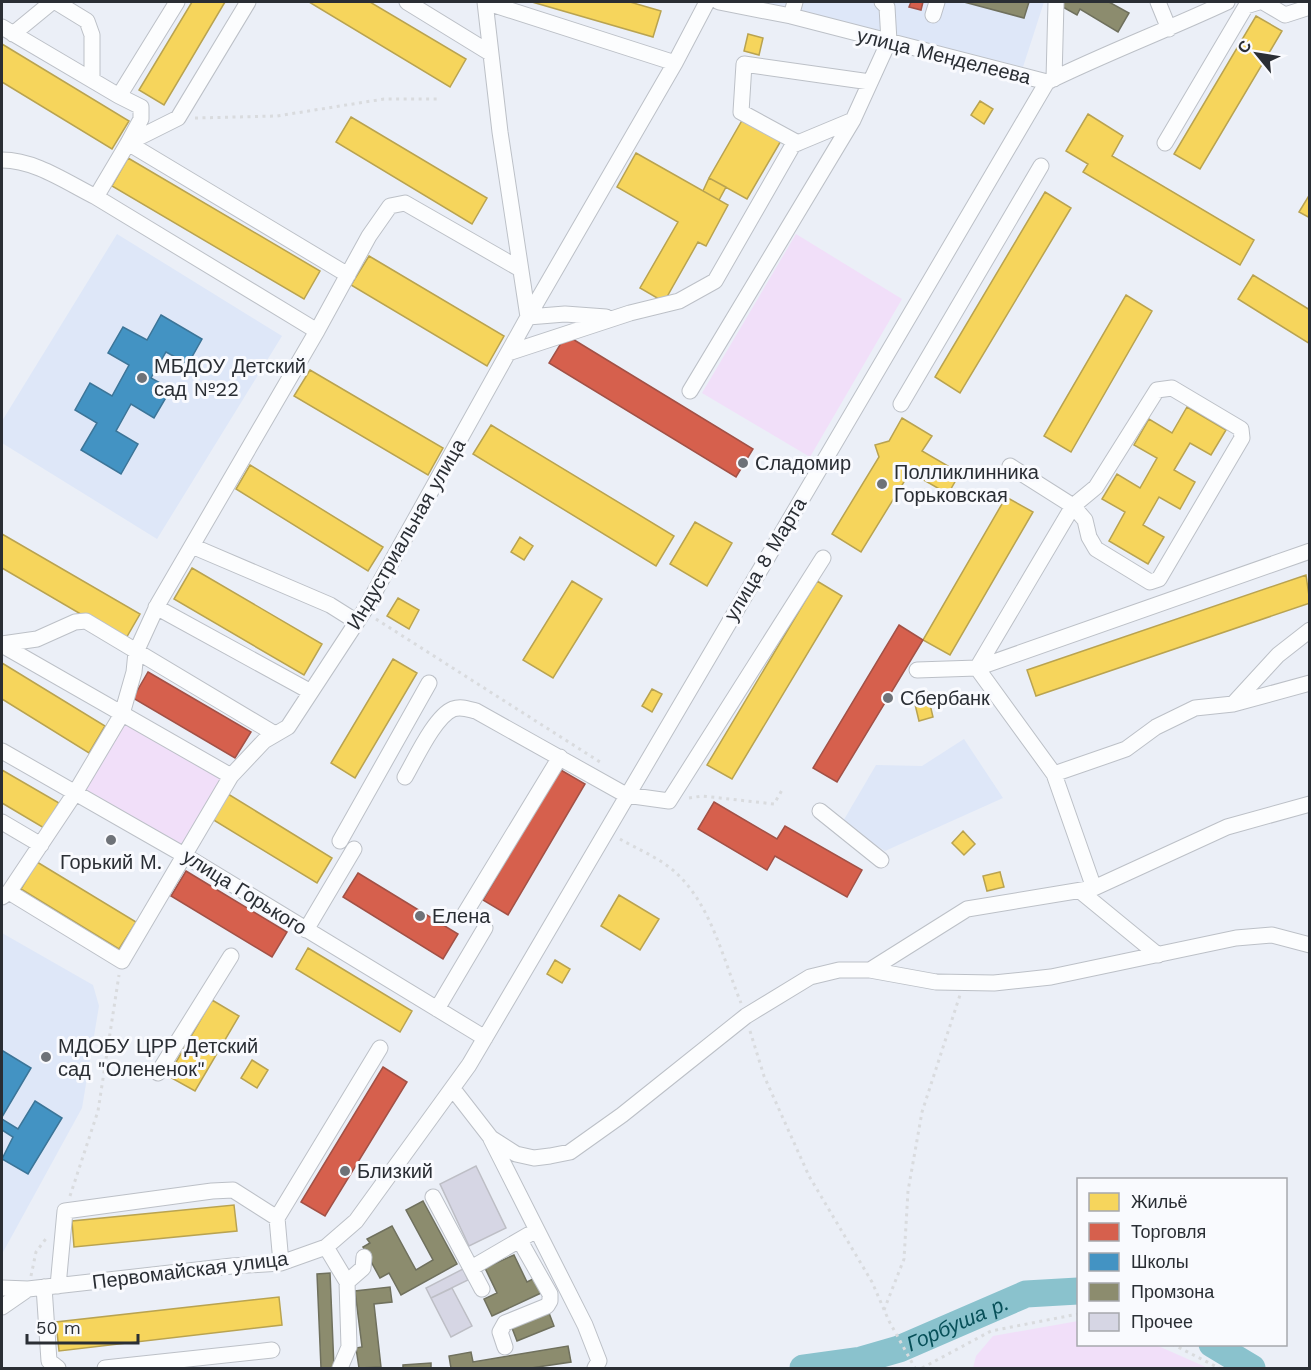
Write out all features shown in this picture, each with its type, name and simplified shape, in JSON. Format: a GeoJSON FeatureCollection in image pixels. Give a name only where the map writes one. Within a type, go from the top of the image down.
{"type":"FeatureCollection","features":[{"type":"Feature","properties":{"kind":"street"},"geometry":{"type":"LineString","coordinates":[[92,80],[92,35],[87,21],[54,2],[7,30],[92,80],[141,107],[141,119],[96,197]]}},
{"type":"Feature","properties":{"kind":"street"},"geometry":{"type":"LineString","coordinates":[[120,96],[177,2]]}},
{"type":"Feature","properties":{"kind":"street"},"geometry":{"type":"LineString","coordinates":[[128,143],[178,118],[248,2]]}},
{"type":"Feature","properties":{"kind":"street"},"geometry":{"type":"LineString","coordinates":[[407,2],[490,53]]}},
{"type":"Feature","properties":{"kind":"street"},"geometry":{"type":"LineString","coordinates":[[614,318],[565,314],[528,317],[490,53],[485,2],[675,63]]}},
{"type":"Feature","properties":{"kind":"street","name":"Индустриальная улица"},"geometry":{"type":"LineString","coordinates":[[122,961],[231,776],[264,741],[288,727],[361,617],[528,317],[675,63],[707,2]]}},
{"type":"Feature","properties":{"kind":"street","name":"улица Менделеева"},"geometry":{"type":"LineString","coordinates":[[719,2],[793,9],[889,42],[1050,80],[1097,57],[1169,29],[1227,2]]}},
{"type":"Feature","properties":{"kind":"street"},"geometry":{"type":"LineString","coordinates":[[690,392],[853,120],[889,42],[887,7],[882,2]]}},
{"type":"Feature","properties":{"kind":"street"},"geometry":{"type":"LineString","coordinates":[[1050,80],[1056,2]]}},
{"type":"Feature","properties":{"kind":"street"},"geometry":{"type":"LineString","coordinates":[[1158,2],[1169,29]]}},
{"type":"Feature","properties":{"kind":"street"},"geometry":{"type":"LineString","coordinates":[[1165,144],[1246,6],[1261,2],[1285,15],[1310,7]]}},
{"type":"Feature","properties":{"kind":"street"},"geometry":{"type":"LineString","coordinates":[[798,143],[741,112],[744,64],[870,82]]}},
{"type":"Feature","properties":{"kind":"street","name":"улица 8 Марта"},"geometry":{"type":"LineString","coordinates":[[453,1089],[1050,80]]}},
{"type":"Feature","properties":{"kind":"street"},"geometry":{"type":"LineString","coordinates":[[508,353],[614,318],[679,301],[715,281],[793,145],[853,120]]}},
{"type":"Feature","properties":{"kind":"street"},"geometry":{"type":"LineString","coordinates":[[128,143],[348,275]]}},
{"type":"Feature","properties":{"kind":"street"},"geometry":{"type":"LineString","coordinates":[[2,160],[16,160],[42,169],[96,197],[317,331]]}},
{"type":"Feature","properties":{"kind":"street"},"geometry":{"type":"LineString","coordinates":[[901,404],[1041,166]]}},
{"type":"Feature","properties":{"kind":"street"},"geometry":{"type":"LineString","coordinates":[[122,961],[5,895],[75,793],[122,714],[134,672],[136,652],[156,608],[317,331],[369,236],[390,206],[405,203],[520,269]]}},
{"type":"Feature","properties":{"kind":"street"},"geometry":{"type":"LineString","coordinates":[[977,668],[1073,506],[1096,486],[1157,390],[1172,388],[1241,429],[1242,438],[1159,579],[1150,582],[1096,549],[1089,537],[1085,520],[1073,506],[1010,465]]}},
{"type":"Feature","properties":{"kind":"street"},"geometry":{"type":"LineString","coordinates":[[192,546],[361,617]]}},
{"type":"Feature","properties":{"kind":"street"},"geometry":{"type":"LineString","coordinates":[[917,670],[977,668],[1310,551]]}},
{"type":"Feature","properties":{"kind":"street"},"geometry":{"type":"LineString","coordinates":[[405,777],[439,721],[451,710],[463,707],[476,711],[560,756],[626,795],[669,801],[823,558]]}},
{"type":"Feature","properties":{"kind":"street"},"geometry":{"type":"LineString","coordinates":[[156,608],[311,692]]}},
{"type":"Feature","properties":{"kind":"street"},"geometry":{"type":"LineString","coordinates":[[2,645],[37,639],[75,622],[86,621],[275,734]]}},
{"type":"Feature","properties":{"kind":"street"},"geometry":{"type":"LineString","coordinates":[[1233,704],[1278,655],[1310,630]]}},
{"type":"Feature","properties":{"kind":"street"},"geometry":{"type":"LineString","coordinates":[[2,645],[231,776]]}},
{"type":"Feature","properties":{"kind":"street"},"geometry":{"type":"LineString","coordinates":[[977,668],[1054,774],[1087,889],[1158,955]]}},
{"type":"Feature","properties":{"kind":"street"},"geometry":{"type":"LineString","coordinates":[[340,841],[429,682]]}},
{"type":"Feature","properties":{"kind":"street"},"geometry":{"type":"LineString","coordinates":[[1054,774],[1126,749],[1156,727],[1195,708],[1233,704],[1310,683]]}},
{"type":"Feature","properties":{"kind":"street","name":"улица Горького"},"geometry":{"type":"LineString","coordinates":[[2,752],[184,855],[485,1038]]}},
{"type":"Feature","properties":{"kind":"street"},"geometry":{"type":"LineString","coordinates":[[464,915],[560,756]]}},
{"type":"Feature","properties":{"kind":"street"},"geometry":{"type":"LineString","coordinates":[[870,970],[967,909],[1087,889],[1227,827],[1310,804]]}},
{"type":"Feature","properties":{"kind":"street"},"geometry":{"type":"LineString","coordinates":[[820,811],[881,860]]}},
{"type":"Feature","properties":{"kind":"street"},"geometry":{"type":"LineString","coordinates":[[2,822],[41,845]]}},
{"type":"Feature","properties":{"kind":"street"},"geometry":{"type":"LineString","coordinates":[[306,930],[354,849]]}},
{"type":"Feature","properties":{"kind":"street"},"geometry":{"type":"LineString","coordinates":[[437,1009],[485,928]]}},
{"type":"Feature","properties":{"kind":"street"},"geometry":{"type":"LineString","coordinates":[[491,1138],[516,1154],[534,1158],[570,1152],[622,1115],[746,1016],[810,977],[839,970],[870,970],[936,982],[994,983],[1051,977],[1236,938],[1272,935],[1310,945]]}},
{"type":"Feature","properties":{"kind":"street"},"geometry":{"type":"LineString","coordinates":[[158,1073],[231,956]]}},
{"type":"Feature","properties":{"kind":"street"},"geometry":{"type":"LineString","coordinates":[[281,1263],[277,1218],[380,1048]]}},
{"type":"Feature","properties":{"kind":"street"},"geometry":{"type":"LineString","coordinates":[[453,1089],[491,1138],[585,1325],[599,1361],[595,1368]]}},
{"type":"Feature","properties":{"kind":"street","name":"Первомайская улица"},"geometry":{"type":"LineString","coordinates":[[2,1288],[28,1289],[281,1263],[326,1247],[356,1221],[453,1089]]}},
{"type":"Feature","properties":{"kind":"street"},"geometry":{"type":"LineString","coordinates":[[58,1368],[49,1361],[51,1286],[65,1211],[233,1190],[277,1218]]}},
{"type":"Feature","properties":{"kind":"street"},"geometry":{"type":"LineString","coordinates":[[433,1197],[473,1267],[482,1289]]}},
{"type":"Feature","properties":{"kind":"street"},"geometry":{"type":"LineString","coordinates":[[473,1267],[537,1229]]}},
{"type":"Feature","properties":{"kind":"street"},"geometry":{"type":"LineString","coordinates":[[505,1347],[500,1332],[505,1323],[547,1306],[550,1301],[550,1294],[520,1240]]}},
{"type":"Feature","properties":{"kind":"street"},"geometry":{"type":"LineString","coordinates":[[326,1247],[346,1282],[350,1347],[340,1368]]}},
{"type":"Feature","properties":{"kind":"street"},"geometry":{"type":"LineString","coordinates":[[346,1282],[363,1268],[364,1257]]}},
{"type":"Feature","properties":{"kind":"street"},"geometry":{"type":"LineString","coordinates":[[2,1307],[28,1289]]}},
{"type":"Feature","properties":{"kind":"street"},"geometry":{"type":"LineString","coordinates":[[105,1368],[272,1350]]}},
{"type":"Feature","properties":{"kind":"path"},"geometry":{"type":"LineString","coordinates":[[178,118],[277,116],[384,99],[438,99]]}},
{"type":"Feature","properties":{"kind":"path"},"geometry":{"type":"LineString","coordinates":[[361,617],[604,764]]}},
{"type":"Feature","properties":{"kind":"path"},"geometry":{"type":"LineString","coordinates":[[669,801],[702,795],[774,804],[782,790]]}},
{"type":"Feature","properties":{"kind":"path"},"geometry":{"type":"LineString","coordinates":[[606,830],[674,870],[702,906],[746,1016],[764,1076],[809,1176],[872,1282],[915,1368]]}},
{"type":"Feature","properties":{"kind":"path"},"geometry":{"type":"LineString","coordinates":[[28,1289],[36,1252],[65,1211],[98,1111],[122,961]]}},
{"type":"Feature","properties":{"kind":"path"},"geometry":{"type":"LineString","coordinates":[[884,1310],[904,1259],[908,1191],[922,1112],[965,982]]}},
{"type":"Feature","properties":{"kind":"path"},"geometry":{"type":"LineString","coordinates":[[922,1368],[991,1331],[1077,1314]]}},
{"type":"Feature","properties":{"kind":"path"},"geometry":{"type":"LineString","coordinates":[[1176,1346],[1219,1368]]}},
{"type":"Feature","properties":{"kind":"shaded area"},"geometry":{"type":"Polygon","coordinates":[[[761,2],[1044,2],[1023,67],[761,2]]]}},
{"type":"Feature","properties":{"kind":"shaded area","name":"МБДОУ Детский сад №22"},"geometry":{"type":"Polygon","coordinates":[[[117,234],[282,336],[157,539],[2,443],[2,421],[117,234]]]}},
{"type":"Feature","properties":{"kind":"shaded area"},"geometry":{"type":"Polygon","coordinates":[[[796,234],[902,299],[810,457],[702,393],[796,234]]]}},
{"type":"Feature","properties":{"kind":"shaded area"},"geometry":{"type":"Polygon","coordinates":[[[122,714],[231,776],[184,855],[75,793],[122,714]]]}},
{"type":"Feature","properties":{"kind":"shaded area"},"geometry":{"type":"Polygon","coordinates":[[[964,739],[1003,798],[885,851],[842,823],[876,765],[922,766],[964,739]]]}},
{"type":"Feature","properties":{"kind":"shaded area","name":"МДОБУ ЦРР Детский сад \"Олененок\""},"geometry":{"type":"Polygon","coordinates":[[[2,933],[93,985],[99,1006],[82,1108],[2,1254],[2,933]]]}},
{"type":"Feature","properties":{"kind":"shaded area"},"geometry":{"type":"Polygon","coordinates":[[[1077,1321],[1077,1346],[1158,1346],[1208,1368],[973,1368],[976,1356],[993,1336],[1077,1321]]]}},
{"type":"Feature","properties":{"kind":"building: Жильё"},"geometry":{"type":"Polygon","coordinates":[[[192,2],[225,2],[164,105],[139,90],[192,2]]]}},
{"type":"Feature","properties":{"kind":"building: Жильё"},"geometry":{"type":"Polygon","coordinates":[[[309,2],[370,2],[466,59],[450,87],[309,2]]]}},
{"type":"Feature","properties":{"kind":"building: Жильё"},"geometry":{"type":"Polygon","coordinates":[[[532,2],[630,2],[661,11],[653,37],[532,2]]]}},
{"type":"Feature","properties":{"kind":"building: Жильё"},"geometry":{"type":"Polygon","coordinates":[[[1256,16],[1282,31],[1200,169],[1174,154],[1256,16]]]}},
{"type":"Feature","properties":{"kind":"building: Жильё"},"geometry":{"type":"Polygon","coordinates":[[[748,34],[763,38],[759,55],[744,51],[748,34]]]}},
{"type":"Feature","properties":{"kind":"building: Жильё"},"geometry":{"type":"Polygon","coordinates":[[[2,44],[129,121],[112,149],[2,82],[2,44]]]}},
{"type":"Feature","properties":{"kind":"building: Жильё"},"geometry":{"type":"Polygon","coordinates":[[[980,101],[993,109],[984,124],[971,115],[980,101]]]}},
{"type":"Feature","properties":{"kind":"building: Жильё"},"geometry":{"type":"Polygon","coordinates":[[[1088,114],[1123,136],[1112,156],[1254,240],[1240,265],[1083,172],[1088,164],[1066,151],[1088,114]]]}},
{"type":"Feature","properties":{"kind":"building: Жильё"},"geometry":{"type":"Polygon","coordinates":[[[351,117],[487,198],[472,224],[336,142],[351,117]]]}},
{"type":"Feature","properties":{"kind":"building: Жильё"},"geometry":{"type":"Polygon","coordinates":[[[744,117],[782,139],[747,199],[709,178],[744,117]]]}},
{"type":"Feature","properties":{"kind":"building: Жильё"},"geometry":{"type":"Polygon","coordinates":[[[636,153],[728,205],[706,246],[698,242],[664,302],[640,288],[678,222],[617,187],[636,153]]]}},
{"type":"Feature","properties":{"kind":"building: Жильё"},"geometry":{"type":"Polygon","coordinates":[[[128,158],[320,271],[304,299],[112,186],[128,158]]]}},
{"type":"Feature","properties":{"kind":"building: Жильё"},"geometry":{"type":"Polygon","coordinates":[[[709,178],[726,187],[719,200],[703,191],[709,178]]]}},
{"type":"Feature","properties":{"kind":"building: Жильё"},"geometry":{"type":"Polygon","coordinates":[[[1045,192],[1071,208],[960,393],[935,377],[1045,192]]]}},
{"type":"Feature","properties":{"kind":"building: Жильё"},"geometry":{"type":"Polygon","coordinates":[[[1310,194],[1310,218],[1299,212],[1310,194]]]}},
{"type":"Feature","properties":{"kind":"building: Жильё"},"geometry":{"type":"Polygon","coordinates":[[[369,256],[504,336],[487,366],[351,285],[369,256]]]}},
{"type":"Feature","properties":{"kind":"building: Жильё"},"geometry":{"type":"Polygon","coordinates":[[[1253,275],[1310,310],[1310,344],[1238,299],[1253,275]]]}},
{"type":"Feature","properties":{"kind":"building: Жильё"},"geometry":{"type":"Polygon","coordinates":[[[1126,295],[1152,311],[1071,452],[1044,436],[1126,295]]]}},
{"type":"Feature","properties":{"kind":"building: Жильё"},"geometry":{"type":"Polygon","coordinates":[[[310,370],[443,448],[428,475],[294,396],[310,370]]]}},
{"type":"Feature","properties":{"kind":"building: Жильё"},"geometry":{"type":"Polygon","coordinates":[[[1187,407],[1226,430],[1211,455],[1190,443],[1174,470],[1195,482],[1180,509],[1159,497],[1143,525],[1164,537],[1148,564],[1109,541],[1125,512],[1102,499],[1117,474],[1140,488],[1157,458],[1134,445],[1149,419],[1172,433],[1187,407]]]}},
{"type":"Feature","properties":{"kind":"building: Жильё","name":"Полликлинника Горьковская"},"geometry":{"type":"Polygon","coordinates":[[[902,418],[932,436],[922,451],[960,473],[948,494],[910,472],[861,552],[832,534],[879,457],[875,445],[889,441],[902,418]]]}},
{"type":"Feature","properties":{"kind":"building: Жильё"},"geometry":{"type":"Polygon","coordinates":[[[491,425],[674,536],[656,566],[473,454],[491,425]]]}},
{"type":"Feature","properties":{"kind":"building: Жильё"},"geometry":{"type":"Polygon","coordinates":[[[250,465],[383,547],[368,571],[236,489],[250,465]]]}},
{"type":"Feature","properties":{"kind":"building: Жильё"},"geometry":{"type":"Polygon","coordinates":[[[1006,497],[1033,512],[950,655],[923,640],[1006,497]]]}},
{"type":"Feature","properties":{"kind":"building: Жильё"},"geometry":{"type":"Polygon","coordinates":[[[695,522],[732,543],[707,586],[670,564],[695,522]]]}},
{"type":"Feature","properties":{"kind":"building: Жильё"},"geometry":{"type":"Polygon","coordinates":[[[2,534],[140,614],[125,640],[2,568],[2,534]]]}},
{"type":"Feature","properties":{"kind":"building: Жильё"},"geometry":{"type":"Polygon","coordinates":[[[520,537],[533,546],[524,560],[511,552],[520,537]]]}},
{"type":"Feature","properties":{"kind":"building: Жильё"},"geometry":{"type":"Polygon","coordinates":[[[192,568],[322,644],[304,675],[174,599],[192,568]]]}},
{"type":"Feature","properties":{"kind":"building: Жильё"},"geometry":{"type":"Polygon","coordinates":[[[1306,575],[1310,603],[1036,696],[1027,670],[1306,575]]]}},
{"type":"Feature","properties":{"kind":"building: Жильё"},"geometry":{"type":"Polygon","coordinates":[[[572,581],[602,599],[553,678],[523,660],[572,581]]]}},
{"type":"Feature","properties":{"kind":"building: Жильё"},"geometry":{"type":"Polygon","coordinates":[[[817,581],[842,596],[732,779],[707,765],[817,581]]]}},
{"type":"Feature","properties":{"kind":"building: Жильё"},"geometry":{"type":"Polygon","coordinates":[[[398,598],[419,610],[409,629],[387,616],[398,598]]]}},
{"type":"Feature","properties":{"kind":"building: Жильё"},"geometry":{"type":"Polygon","coordinates":[[[393,659],[417,673],[355,778],[331,763],[393,659]]]}},
{"type":"Feature","properties":{"kind":"building: Жильё"},"geometry":{"type":"Polygon","coordinates":[[[2,663],[105,726],[89,753],[2,699],[2,663]]]}},
{"type":"Feature","properties":{"kind":"building: Жильё"},"geometry":{"type":"Polygon","coordinates":[[[652,689],[662,694],[652,712],[642,706],[652,689]]]}},
{"type":"Feature","properties":{"kind":"building: Жильё"},"geometry":{"type":"Polygon","coordinates":[[[927,692],[933,717],[919,721],[913,696],[927,692]]]}},
{"type":"Feature","properties":{"kind":"building: Жильё"},"geometry":{"type":"Polygon","coordinates":[[[2,770],[59,803],[44,828],[2,803],[2,770]]]}},
{"type":"Feature","properties":{"kind":"building: Жильё"},"geometry":{"type":"Polygon","coordinates":[[[228,794],[332,858],[317,883],[212,819],[228,794]]]}},
{"type":"Feature","properties":{"kind":"building: Жильё"},"geometry":{"type":"Polygon","coordinates":[[[963,831],[975,844],[964,855],[952,843],[963,831]]]}},
{"type":"Feature","properties":{"kind":"building: Жильё"},"geometry":{"type":"Polygon","coordinates":[[[37,862],[136,922],[119,949],[21,889],[37,862]]]}},
{"type":"Feature","properties":{"kind":"building: Жильё"},"geometry":{"type":"Polygon","coordinates":[[[1000,872],[1004,887],[987,891],[983,876],[1000,872]]]}},
{"type":"Feature","properties":{"kind":"building: Жильё"},"geometry":{"type":"Polygon","coordinates":[[[619,895],[659,919],[640,950],[601,926],[619,895]]]}},
{"type":"Feature","properties":{"kind":"building: Жильё"},"geometry":{"type":"Polygon","coordinates":[[[308,948],[412,1011],[400,1032],[296,969],[308,948]]]}},
{"type":"Feature","properties":{"kind":"building: Жильё"},"geometry":{"type":"Polygon","coordinates":[[[555,960],[570,969],[562,983],[547,974],[555,960]]]}},
{"type":"Feature","properties":{"kind":"building: Жильё"},"geometry":{"type":"Polygon","coordinates":[[[212,1000],[239,1016],[195,1091],[168,1076],[212,1000]]]}},
{"type":"Feature","properties":{"kind":"building: Жильё"},"geometry":{"type":"Polygon","coordinates":[[[252,1060],[268,1070],[257,1088],[241,1078],[252,1060]]]}},
{"type":"Feature","properties":{"kind":"building: Жильё"},"geometry":{"type":"Polygon","coordinates":[[[234,1205],[237,1231],[74,1247],[72,1221],[234,1205]]]}},
{"type":"Feature","properties":{"kind":"building: Жильё"},"geometry":{"type":"Polygon","coordinates":[[[279,1297],[282,1325],[59,1351],[56,1322],[279,1297]]]}},
{"type":"Feature","properties":{"kind":"building: Торговля"},"geometry":{"type":"Polygon","coordinates":[[[911,2],[923,2],[921,10],[909,7],[911,2]]]}},
{"type":"Feature","properties":{"kind":"building: Торговля"},"geometry":{"type":"Polygon","coordinates":[[[566,335],[753,449],[736,477],[549,363],[566,335]]]}},
{"type":"Feature","properties":{"kind":"building: Торговля"},"geometry":{"type":"Polygon","coordinates":[[[899,625],[923,640],[837,782],[813,768],[899,625]]]}},
{"type":"Feature","properties":{"kind":"building: Торговля"},"geometry":{"type":"Polygon","coordinates":[[[148,672],[251,732],[235,758],[133,698],[148,672]]]}},
{"type":"Feature","properties":{"kind":"building: Торговля"},"geometry":{"type":"Polygon","coordinates":[[[559,769],[585,784],[508,915],[483,900],[559,769]]]}},
{"type":"Feature","properties":{"kind":"building: Торговля"},"geometry":{"type":"Polygon","coordinates":[[[714,802],[777,839],[785,826],[862,870],[847,897],[775,856],[767,870],[698,829],[714,802]]]}},
{"type":"Feature","properties":{"kind":"building: Торговля"},"geometry":{"type":"Polygon","coordinates":[[[186,871],[287,932],[272,957],[171,896],[186,871]]]}},
{"type":"Feature","properties":{"kind":"building: Торговля"},"geometry":{"type":"Polygon","coordinates":[[[358,873],[458,934],[443,959],[343,897],[358,873]]]}},
{"type":"Feature","properties":{"kind":"building: Торговля"},"geometry":{"type":"Polygon","coordinates":[[[383,1067],[407,1082],[325,1216],[301,1202],[383,1067]]]}},
{"type":"Feature","properties":{"kind":"building: Школы"},"geometry":{"type":"Polygon","coordinates":[[[161,315],[202,339],[188,364],[166,352],[151,378],[171,389],[154,418],[131,404],[116,431],[138,444],[121,474],[81,450],[97,423],[75,410],[90,383],[112,396],[129,365],[108,353],[123,327],[147,340],[161,315]]]}},
{"type":"Feature","properties":{"kind":"building: Школы"},"geometry":{"type":"Polygon","coordinates":[[[3,1051],[31,1068],[2,1117],[2,1053],[3,1051]]]}},
{"type":"Feature","properties":{"kind":"building: Школы"},"geometry":{"type":"Polygon","coordinates":[[[35,1101],[62,1118],[28,1174],[2,1159],[13,1137],[2,1130],[2,1119],[18,1129],[35,1101]]]}},
{"type":"Feature","properties":{"kind":"building: Промзона"},"geometry":{"type":"Polygon","coordinates":[[[964,2],[1029,2],[1024,18],[964,2]]]}},
{"type":"Feature","properties":{"kind":"building: Промзона"},"geometry":{"type":"Polygon","coordinates":[[[1064,2],[1109,2],[1129,13],[1118,32],[1080,9],[1077,15],[1061,6],[1064,2]]]}},
{"type":"Feature","properties":{"kind":"building: Промзона"},"geometry":{"type":"Polygon","coordinates":[[[423,1201],[457,1264],[401,1295],[389,1273],[380,1278],[363,1247],[370,1243],[367,1239],[392,1226],[416,1270],[433,1260],[406,1210],[423,1201]]]}},
{"type":"Feature","properties":{"kind":"building: Промзона"},"geometry":{"type":"Polygon","coordinates":[[[514,1255],[527,1282],[535,1278],[541,1293],[492,1316],[484,1299],[497,1293],[485,1268],[514,1255]]]}},
{"type":"Feature","properties":{"kind":"building: Промзона"},"geometry":{"type":"Polygon","coordinates":[[[330,1273],[334,1368],[321,1368],[317,1274],[330,1273]]]}},
{"type":"Feature","properties":{"kind":"building: Промзона"},"geometry":{"type":"Polygon","coordinates":[[[390,1287],[392,1302],[374,1304],[381,1367],[359,1368],[356,1348],[362,1347],[355,1291],[390,1287]]]}},
{"type":"Feature","properties":{"kind":"building: Промзона"},"geometry":{"type":"Polygon","coordinates":[[[549,1313],[554,1326],[517,1341],[512,1328],[549,1313]]]}},
{"type":"Feature","properties":{"kind":"building: Промзона"},"geometry":{"type":"Polygon","coordinates":[[[568,1346],[571,1362],[531,1368],[451,1368],[449,1356],[471,1352],[473,1362],[568,1346]]]}},
{"type":"Feature","properties":{"kind":"building: Промзона"},"geometry":{"type":"Polygon","coordinates":[[[431,1363],[431,1368],[403,1368],[403,1365],[431,1363]]]}},
{"type":"Feature","properties":{"kind":"building: Прочее"},"geometry":{"type":"Polygon","coordinates":[[[476,1166],[506,1228],[469,1246],[440,1184],[476,1166]]]}},
{"type":"Feature","properties":{"kind":"building: Прочее"},"geometry":{"type":"Polygon","coordinates":[[[463,1269],[468,1280],[431,1298],[426,1288],[463,1269]]]}},
{"type":"Feature","properties":{"kind":"building: Прочее"},"geometry":{"type":"Polygon","coordinates":[[[452,1288],[472,1326],[451,1337],[431,1298],[452,1288]]]}},
{"type":"Feature","properties":{"kind":"waterway","name":"Горбуша р."},"geometry":{"type":"LineString","coordinates":[[803,1368],[861,1360],[899,1349],[1026,1294],[1077,1291]]}},
{"type":"Feature","properties":{"kind":"waterway","name":"Горбуша р."},"geometry":{"type":"LineString","coordinates":[[1215,1346],[1252,1368]]}},
{"type":"Feature","properties":{"kind":"place","name":"МБДОУ Детский сад №22"},"geometry":{"type":"Point","coordinates":[142,378]}},
{"type":"Feature","properties":{"kind":"place","name":"Сладомир"},"geometry":{"type":"Point","coordinates":[743,463]}},
{"type":"Feature","properties":{"kind":"place","name":"Полликлинника Горьковская"},"geometry":{"type":"Point","coordinates":[882,484]}},
{"type":"Feature","properties":{"kind":"place","name":"Сбербанк"},"geometry":{"type":"Point","coordinates":[888,698]}},
{"type":"Feature","properties":{"kind":"place","name":"Горький М."},"geometry":{"type":"Point","coordinates":[111,840]}},
{"type":"Feature","properties":{"kind":"place","name":"Елена"},"geometry":{"type":"Point","coordinates":[420,916]}},
{"type":"Feature","properties":{"kind":"place","name":"МДОБУ ЦРР Детский сад \"Олененок\""},"geometry":{"type":"Point","coordinates":[46,1057]}},
{"type":"Feature","properties":{"kind":"place","name":"Близкий"},"geometry":{"type":"Point","coordinates":[345,1171]}}]}
